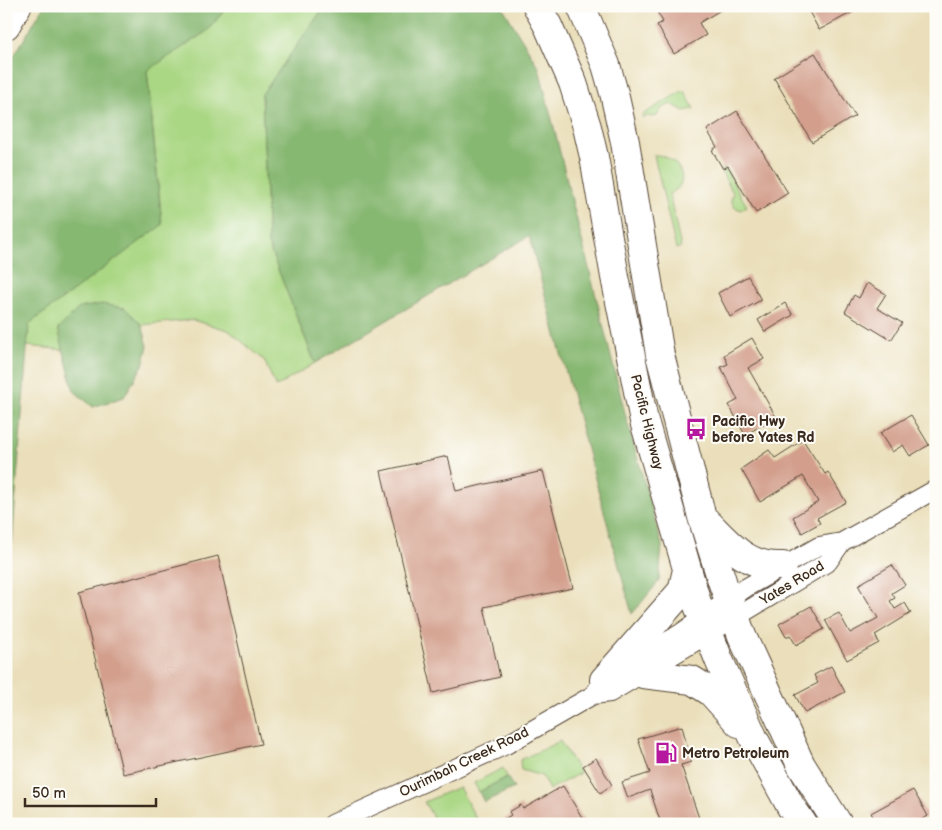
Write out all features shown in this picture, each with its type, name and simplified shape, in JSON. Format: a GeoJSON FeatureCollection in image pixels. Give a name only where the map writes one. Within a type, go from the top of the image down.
{"type":"FeatureCollection","features":[{"type":"Feature","properties":{"kind":"main road"},"geometry":{"type":"LineString","coordinates":[[6,24],[17,6]]}},
{"type":"Feature","properties":{"kind":"main road","name":"Pacific Highway"},"geometry":{"type":"LineString","coordinates":[[536,6],[548,26],[574,83],[586,127],[594,157],[615,277],[644,421],[687,570],[706,626],[754,739],[791,807],[803,824]]}},
{"type":"Feature","properties":{"kind":"main road","name":"Pacific Highway"},"geometry":{"type":"LineString","coordinates":[[580,6],[602,56],[614,93],[625,142],[660,355],[702,517],[732,609],[800,765],[838,824]]}},
{"type":"Feature","properties":{"kind":"main road"},"geometry":{"type":"LineString","coordinates":[[702,517],[732,548],[747,558],[770,567],[783,566]]}},
{"type":"Feature","properties":{"kind":"main road"},"geometry":{"type":"LineString","coordinates":[[599,687],[682,591],[687,570]]}},
{"type":"Feature","properties":{"kind":"main road"},"geometry":{"type":"LineString","coordinates":[[643,674],[692,680],[710,692],[754,739]]}},
{"type":"Feature","properties":{"kind":"street","name":"Yates Road"},"geometry":{"type":"LineString","coordinates":[[732,609],[747,587],[819,546],[842,542],[936,489]]}},
{"type":"Feature","properties":{"kind":"street","name":"Yates Road"},"geometry":{"type":"LineString","coordinates":[[732,609],[828,562],[842,542]]}},
{"type":"Feature","properties":{"kind":"street","name":"Ourimbah Creek Road"},"geometry":{"type":"LineString","coordinates":[[332,824],[506,745],[599,687],[706,626],[732,609]]}},
{"type":"Feature","properties":{"kind":"street","name":"Ourimbah Creek Road"},"geometry":{"type":"LineString","coordinates":[[599,687],[610,693],[643,674],[706,626]]}},
{"type":"Feature","properties":{"kind":"green space"},"geometry":{"type":"Polygon","coordinates":[[[44,6],[228,6],[207,31],[147,71],[162,225],[29,324],[12,544],[6,547],[6,69],[44,6]]]}},
{"type":"Feature","properties":{"kind":"green space"},"geometry":{"type":"Polygon","coordinates":[[[228,6],[325,6],[262,95],[268,244],[315,363],[276,387],[264,360],[228,330],[192,320],[142,325],[125,308],[58,328],[64,350],[27,346],[29,324],[162,224],[147,70],[207,31],[228,6]]]}},
{"type":"Feature","properties":{"kind":"green space"},"geometry":{"type":"Polygon","coordinates":[[[325,6],[502,6],[539,68],[627,421],[662,545],[659,581],[632,614],[529,236],[315,363],[268,244],[262,94],[325,6]]]}},
{"type":"Feature","properties":{"kind":"green space"},"geometry":{"type":"Polygon","coordinates":[[[684,90],[694,109],[684,111],[671,104],[661,109],[657,116],[643,118],[642,115],[684,90]]]}},
{"type":"Feature","properties":{"kind":"green space"},"geometry":{"type":"Polygon","coordinates":[[[654,155],[670,159],[680,170],[682,177],[677,189],[669,194],[681,247],[676,249],[654,155]]]}},
{"type":"Feature","properties":{"kind":"green space"},"geometry":{"type":"Polygon","coordinates":[[[725,168],[747,206],[741,210],[734,207],[731,200],[733,193],[721,171],[725,168]]]}},
{"type":"Feature","properties":{"kind":"green space"},"geometry":{"type":"Polygon","coordinates":[[[102,304],[125,308],[142,325],[148,346],[143,365],[124,397],[93,407],[74,391],[58,329],[79,308],[102,304]]]}},
{"type":"Feature","properties":{"kind":"green space"},"geometry":{"type":"Polygon","coordinates":[[[560,741],[580,773],[549,790],[542,776],[521,770],[520,760],[560,741]]]}},
{"type":"Feature","properties":{"kind":"green space"},"geometry":{"type":"Polygon","coordinates":[[[503,768],[507,777],[479,792],[474,783],[503,768]]]}},
{"type":"Feature","properties":{"kind":"green space"},"geometry":{"type":"Polygon","coordinates":[[[507,777],[514,788],[484,802],[479,792],[507,777]]]}},
{"type":"Feature","properties":{"kind":"green space"},"geometry":{"type":"Polygon","coordinates":[[[459,787],[479,824],[437,824],[424,802],[459,787]]]}},
{"type":"Feature","properties":{"kind":"building"},"geometry":{"type":"Polygon","coordinates":[[[654,6],[727,6],[699,23],[706,35],[674,54],[657,25],[663,22],[654,6]]]}},
{"type":"Feature","properties":{"kind":"building"},"geometry":{"type":"Polygon","coordinates":[[[806,6],[864,6],[819,30],[806,6]]]}},
{"type":"Feature","properties":{"kind":"building"},"geometry":{"type":"Polygon","coordinates":[[[815,53],[855,116],[812,142],[774,78],[815,53]]]}},
{"type":"Feature","properties":{"kind":"building"},"geometry":{"type":"Polygon","coordinates":[[[737,111],[788,193],[756,213],[728,166],[723,169],[712,150],[717,147],[707,130],[737,111]]]}},
{"type":"Feature","properties":{"kind":"building"},"geometry":{"type":"Polygon","coordinates":[[[748,276],[761,300],[730,317],[718,293],[748,276]]]}},
{"type":"Feature","properties":{"kind":"building"},"geometry":{"type":"Polygon","coordinates":[[[867,283],[886,294],[877,308],[902,323],[891,340],[845,312],[854,295],[859,298],[867,283]]]}},
{"type":"Feature","properties":{"kind":"building"},"geometry":{"type":"Polygon","coordinates":[[[785,303],[793,315],[765,332],[758,320],[785,303]]]}},
{"type":"Feature","properties":{"kind":"building"},"geometry":{"type":"Polygon","coordinates":[[[752,338],[764,359],[748,368],[776,417],[745,435],[729,405],[738,400],[721,367],[728,364],[724,355],[752,338]]]}},
{"type":"Feature","properties":{"kind":"building"},"geometry":{"type":"Polygon","coordinates":[[[911,415],[929,445],[910,456],[903,445],[892,452],[880,433],[911,415]]]}},
{"type":"Feature","properties":{"kind":"building"},"geometry":{"type":"Polygon","coordinates":[[[803,440],[825,474],[828,472],[846,502],[817,518],[820,523],[802,533],[793,517],[818,502],[803,476],[760,502],[741,469],[769,450],[775,458],[803,440]]]}},
{"type":"Feature","properties":{"kind":"building"},"geometry":{"type":"Polygon","coordinates":[[[448,456],[456,491],[543,471],[573,588],[484,607],[500,677],[433,693],[381,471],[448,456]]]}},
{"type":"Feature","properties":{"kind":"building"},"geometry":{"type":"Polygon","coordinates":[[[218,556],[261,744],[123,774],[79,592],[218,556]]]}},
{"type":"Feature","properties":{"kind":"building"},"geometry":{"type":"Polygon","coordinates":[[[892,565],[905,585],[892,593],[895,598],[890,601],[895,609],[905,603],[911,613],[875,635],[879,643],[847,660],[825,620],[839,613],[850,633],[878,618],[858,585],[892,565]]]}},
{"type":"Feature","properties":{"kind":"building"},"geometry":{"type":"Polygon","coordinates":[[[811,606],[824,629],[796,645],[790,635],[786,637],[779,624],[811,606]]]}},
{"type":"Feature","properties":{"kind":"building"},"geometry":{"type":"Polygon","coordinates":[[[831,666],[845,692],[805,713],[795,695],[818,683],[814,675],[831,666]]]}},
{"type":"Feature","properties":{"kind":"building"},"geometry":{"type":"Polygon","coordinates":[[[682,726],[691,762],[681,765],[701,824],[661,824],[650,790],[628,798],[622,782],[650,773],[638,739],[682,726]]]}},
{"type":"Feature","properties":{"kind":"building"},"geometry":{"type":"Polygon","coordinates":[[[596,758],[612,785],[600,793],[583,766],[596,758]]]}},
{"type":"Feature","properties":{"kind":"building"},"geometry":{"type":"Polygon","coordinates":[[[563,786],[586,824],[497,824],[511,815],[509,812],[521,805],[523,809],[563,786]]]}},
{"type":"Feature","properties":{"kind":"building"},"geometry":{"type":"Polygon","coordinates":[[[913,790],[928,816],[914,824],[877,824],[871,813],[913,790]]]}},
{"type":"Feature","properties":{"kind":"place","name":"Pacific Hwy before Yates Rd"},"geometry":{"type":"Point","coordinates":[696,429]}},
{"type":"Feature","properties":{"kind":"place","name":"Metro Petroleum"},"geometry":{"type":"Point","coordinates":[666,753]}}]}
